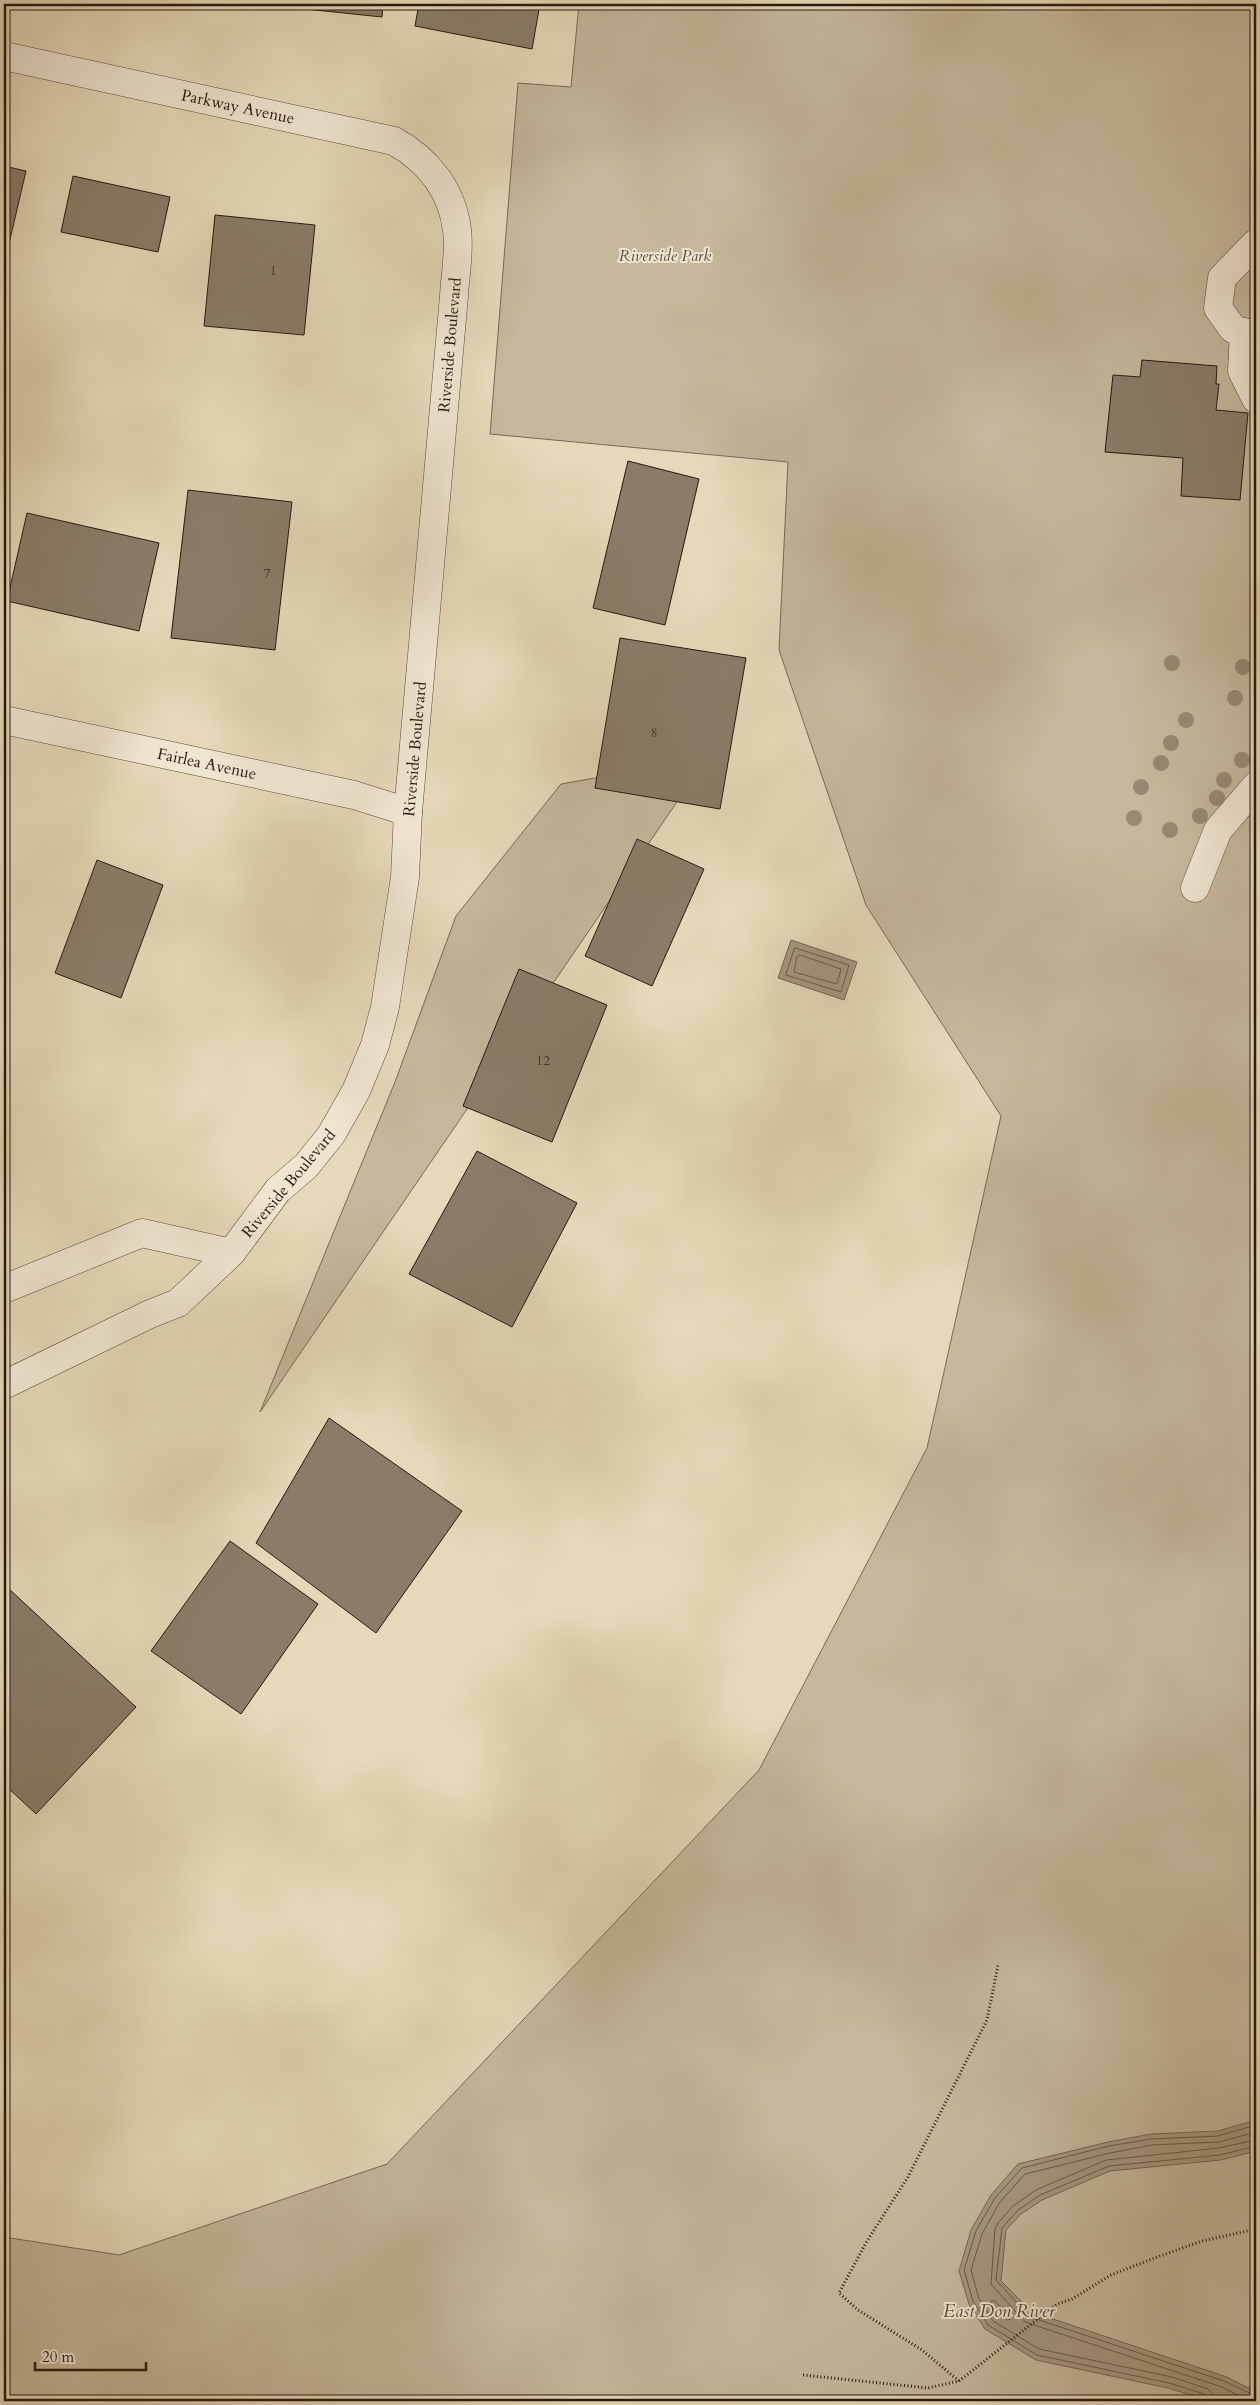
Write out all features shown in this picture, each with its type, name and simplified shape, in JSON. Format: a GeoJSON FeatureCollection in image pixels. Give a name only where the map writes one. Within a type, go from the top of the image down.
{"type":"FeatureCollection","features":[{"type":"Feature","properties":{"kind":"street","name":"Parkway Avenue"},"geometry":{"type":"LineString","coordinates":[[4,56],[394,141],[413,151],[427,164],[439,179],[448,197]]}},
{"type":"Feature","properties":{"kind":"street","name":"Riverside Boulevard"},"geometry":{"type":"LineString","coordinates":[[4,1385],[150,1314],[178,1303],[231,1252],[278,1190],[306,1166],[331,1135],[356,1091],[375,1045],[385,1007],[400,917],[454,296],[458,231],[448,197]]}},
{"type":"Feature","properties":{"kind":"street"},"geometry":{"type":"LineString","coordinates":[[1256,243],[1222,278],[1218,308],[1233,329],[1250,334],[1242,371],[1256,399]]}},
{"type":"Feature","properties":{"kind":"street","name":"Fairlea Avenue"},"geometry":{"type":"LineString","coordinates":[[4,720],[354,795],[408,812]]}},
{"type":"Feature","properties":{"kind":"street"},"geometry":{"type":"LineString","coordinates":[[1195,888],[1218,830],[1256,786]]}},
{"type":"Feature","properties":{"kind":"street","name":"Riverside Boulevard"},"geometry":{"type":"LineString","coordinates":[[4,1289],[142,1233],[231,1252]]}},
{"type":"Feature","properties":{"kind":"path"},"geometry":{"type":"LineString","coordinates":[[959,2381],[922,2350],[858,2310],[840,2293],[867,2240],[908,2177],[987,2020],[998,1965]]}},
{"type":"Feature","properties":{"kind":"path"},"geometry":{"type":"LineString","coordinates":[[804,2375],[928,2388],[959,2381],[1057,2304],[1072,2299],[1111,2275],[1202,2241],[1256,2229]]}},
{"type":"Feature","properties":{"kind":"green space","name":"Riverside Park"},"geometry":{"type":"Polygon","coordinates":[[[579,4],[1256,4],[1256,2401],[4,2401],[4,2237],[119,2255],[387,2164],[759,1770],[927,1448],[1001,1116],[866,905],[779,650],[788,462],[490,434],[518,83],[571,87],[579,4]]]}},
{"type":"Feature","properties":{"kind":"green space"},"geometry":{"type":"Polygon","coordinates":[[[707,758],[260,1412],[395,1082],[456,916],[561,784],[707,758]]]}},
{"type":"Feature","properties":{"kind":"water"},"geometry":{"type":"Polygon","coordinates":[[[791,940],[857,962],[844,1000],[778,978],[791,940]]]}},
{"type":"Feature","properties":{"kind":"water","name":"East Don River"},"geometry":{"type":"Polygon","coordinates":[[[1256,2120],[1256,2151],[1221,2160],[1110,2171],[1042,2200],[1021,2214],[1006,2230],[1001,2281],[1032,2312],[1227,2377],[1256,2392],[1256,2401],[1210,2401],[1168,2388],[1036,2360],[985,2329],[969,2304],[959,2271],[971,2230],[991,2195],[1018,2164],[1108,2142],[1151,2134],[1218,2131],[1256,2120]]]}},
{"type":"Feature","properties":{"kind":"building"},"geometry":{"type":"Polygon","coordinates":[[[257,4],[383,4],[382,17],[257,4]]]}},
{"type":"Feature","properties":{"kind":"building"},"geometry":{"type":"Polygon","coordinates":[[[419,4],[540,4],[532,49],[415,26],[419,4]]]}},
{"type":"Feature","properties":{"kind":"building"},"geometry":{"type":"Polygon","coordinates":[[[4,166],[26,171],[4,265],[4,166]]]}},
{"type":"Feature","properties":{"kind":"building"},"geometry":{"type":"Polygon","coordinates":[[[73,176],[170,197],[158,252],[61,232],[73,176]]]}},
{"type":"Feature","properties":{"kind":"building"},"geometry":{"type":"Polygon","coordinates":[[[215,215],[315,225],[304,335],[204,326],[215,215]]]}},
{"type":"Feature","properties":{"kind":"building"},"geometry":{"type":"Polygon","coordinates":[[[1142,360],[1217,366],[1216,384],[1219,384],[1216,410],[1248,413],[1240,500],[1181,496],[1183,458],[1105,452],[1113,375],[1140,377],[1142,360]]]}},
{"type":"Feature","properties":{"kind":"building"},"geometry":{"type":"Polygon","coordinates":[[[628,461],[699,479],[665,625],[593,608],[628,461]]]}},
{"type":"Feature","properties":{"kind":"building"},"geometry":{"type":"Polygon","coordinates":[[[188,490],[292,502],[275,650],[171,638],[188,490]]]}},
{"type":"Feature","properties":{"kind":"building"},"geometry":{"type":"Polygon","coordinates":[[[27,513],[159,543],[139,631],[7,601],[27,513]]]}},
{"type":"Feature","properties":{"kind":"building"},"geometry":{"type":"Polygon","coordinates":[[[620,638],[746,658],[720,809],[595,788],[620,638]]]}},
{"type":"Feature","properties":{"kind":"building"},"geometry":{"type":"Polygon","coordinates":[[[637,839],[704,869],[652,986],[585,956],[637,839]]]}},
{"type":"Feature","properties":{"kind":"building"},"geometry":{"type":"Polygon","coordinates":[[[97,860],[163,885],[121,998],[55,973],[97,860]]]}},
{"type":"Feature","properties":{"kind":"building"},"geometry":{"type":"Polygon","coordinates":[[[519,969],[607,1005],[552,1142],[463,1106],[519,969]]]}},
{"type":"Feature","properties":{"kind":"building"},"geometry":{"type":"Polygon","coordinates":[[[477,1151],[577,1203],[512,1327],[409,1274],[477,1151]]]}},
{"type":"Feature","properties":{"kind":"building"},"geometry":{"type":"Polygon","coordinates":[[[329,1418],[462,1511],[376,1633],[256,1543],[329,1418]]]}},
{"type":"Feature","properties":{"kind":"building"},"geometry":{"type":"Polygon","coordinates":[[[230,1541],[318,1604],[241,1714],[151,1651],[230,1541]]]}},
{"type":"Feature","properties":{"kind":"building"},"geometry":{"type":"Polygon","coordinates":[[[8,1588],[136,1707],[36,1814],[4,1784],[4,1593],[8,1588]]]}}]}
